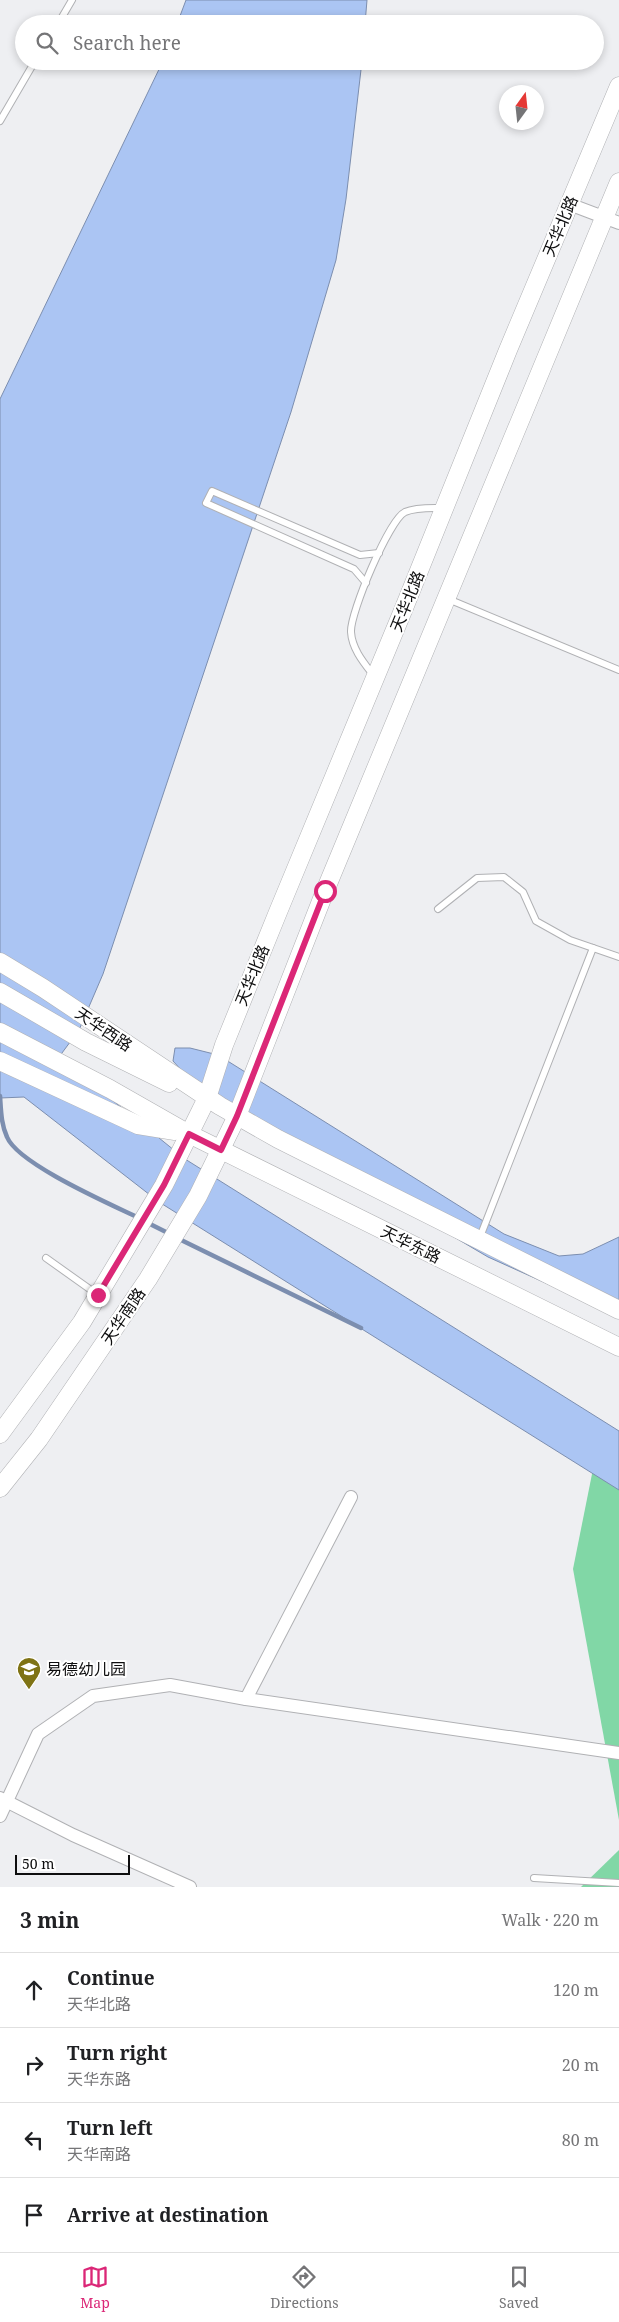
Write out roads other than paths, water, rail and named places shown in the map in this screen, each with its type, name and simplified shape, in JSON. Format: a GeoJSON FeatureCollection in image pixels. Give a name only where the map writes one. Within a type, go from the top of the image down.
{"type":"FeatureCollection","features":[{"type":"Feature","properties":{"kind":"main road","name":"天华北路"},"geometry":{"type":"LineString","coordinates":[[198,1116],[213,1102],[228,1036],[619,86]]}},
{"type":"Feature","properties":{"kind":"main road"},"geometry":{"type":"LineString","coordinates":[[237,1116],[325,891],[447,598],[612,220],[619,182]]}},
{"type":"Feature","properties":{"kind":"main road","name":"天华西路"},"geometry":{"type":"LineString","coordinates":[[0,962],[43,988],[213,1102]]}},
{"type":"Feature","properties":{"kind":"main road","name":"天华西路"},"geometry":{"type":"LineString","coordinates":[[0,992],[86,1042],[160,1080],[213,1102]]}},
{"type":"Feature","properties":{"kind":"main road"},"geometry":{"type":"LineString","coordinates":[[0,1032],[110,1089],[195,1137]]}},
{"type":"Feature","properties":{"kind":"main road"},"geometry":{"type":"LineString","coordinates":[[0,1062],[138,1125],[195,1137]]}},
{"type":"Feature","properties":{"kind":"main road","name":"天华东路"},"geometry":{"type":"LineString","coordinates":[[213,1102],[479,1240],[619,1310]]}},
{"type":"Feature","properties":{"kind":"main road","name":"天华南路"},"geometry":{"type":"LineString","coordinates":[[0,1434],[38,1385],[98,1295],[195,1137],[198,1116]]}},
{"type":"Feature","properties":{"kind":"main road","name":"天华南路"},"geometry":{"type":"LineString","coordinates":[[0,1488],[39,1439],[148,1279],[198,1196],[237,1116]]}},
{"type":"Feature","properties":{"kind":"main road","name":"天华东路"},"geometry":{"type":"LineString","coordinates":[[195,1137],[619,1347]]}},
{"type":"Feature","properties":{"kind":"street"},"geometry":{"type":"LineString","coordinates":[[569,204],[612,220]]}},
{"type":"Feature","properties":{"kind":"street"},"geometry":{"type":"LineString","coordinates":[[246,1699],[351,1497]]}},
{"type":"Feature","properties":{"kind":"street"},"geometry":{"type":"LineString","coordinates":[[0,1816],[4,1800],[38,1734],[93,1696],[170,1685],[246,1699],[619,1754]]}},
{"type":"Feature","properties":{"kind":"street"},"geometry":{"type":"LineString","coordinates":[[4,1800],[73,1834],[190,1887]]}},
{"type":"Feature","properties":{"kind":"lane"},"geometry":{"type":"LineString","coordinates":[[63,15],[72,0]]}},
{"type":"Feature","properties":{"kind":"lane"},"geometry":{"type":"LineString","coordinates":[[0,121],[30,70]]}},
{"type":"Feature","properties":{"kind":"lane"},"geometry":{"type":"LineString","coordinates":[[366,583],[354,569],[206,504],[212,490],[360,555],[379,553]]}},
{"type":"Feature","properties":{"kind":"lane"},"geometry":{"type":"LineString","coordinates":[[375,677],[362,660],[351,633],[352,621],[366,583],[393,524],[406,512],[445,508]]}},
{"type":"Feature","properties":{"kind":"lane"},"geometry":{"type":"LineString","coordinates":[[447,598],[619,670]]}},
{"type":"Feature","properties":{"kind":"lane"},"geometry":{"type":"LineString","coordinates":[[438,909],[477,878],[504,878],[523,892],[536,921],[570,940],[619,957]]}},
{"type":"Feature","properties":{"kind":"lane"},"geometry":{"type":"LineString","coordinates":[[479,1240],[593,948]]}},
{"type":"Feature","properties":{"kind":"lane"},"geometry":{"type":"LineString","coordinates":[[46,1258],[98,1295]]}},
{"type":"Feature","properties":{"kind":"lane"},"geometry":{"type":"LineString","coordinates":[[534,1878],[619,1883]]}},
{"type":"Feature","properties":{"kind":"water"},"geometry":{"type":"Polygon","coordinates":[[[186,0],[367,0],[366,15],[180,15],[186,0]]]}},
{"type":"Feature","properties":{"kind":"water"},"geometry":{"type":"Polygon","coordinates":[[[159,70],[361,70],[346,199],[336,260],[291,412],[103,974],[79,1030],[59,1057],[185,1159],[619,1431],[619,1490],[159,1202],[24,1097],[0,1098],[0,399],[159,70]]]}},
{"type":"Feature","properties":{"kind":"water"},"geometry":{"type":"Polygon","coordinates":[[[175,1048],[190,1048],[218,1055],[504,1234],[559,1256],[583,1254],[619,1237],[619,1316],[488,1257],[193,1083],[173,1061],[175,1048]]]}},
{"type":"Feature","properties":{"kind":"waterway"},"geometry":{"type":"LineString","coordinates":[[0,1096],[4,1127],[7,1137],[15,1148],[46,1171],[139,1218]]}},
{"type":"Feature","properties":{"kind":"waterway"},"geometry":{"type":"LineString","coordinates":[[146,1222],[170,1234]]}},
{"type":"Feature","properties":{"kind":"waterway"},"geometry":{"type":"LineString","coordinates":[[177,1238],[361,1328]]}},
{"type":"Feature","properties":{"kind":"place","name":"易德幼儿园"},"geometry":{"type":"Point","coordinates":[29,1690]}}]}
